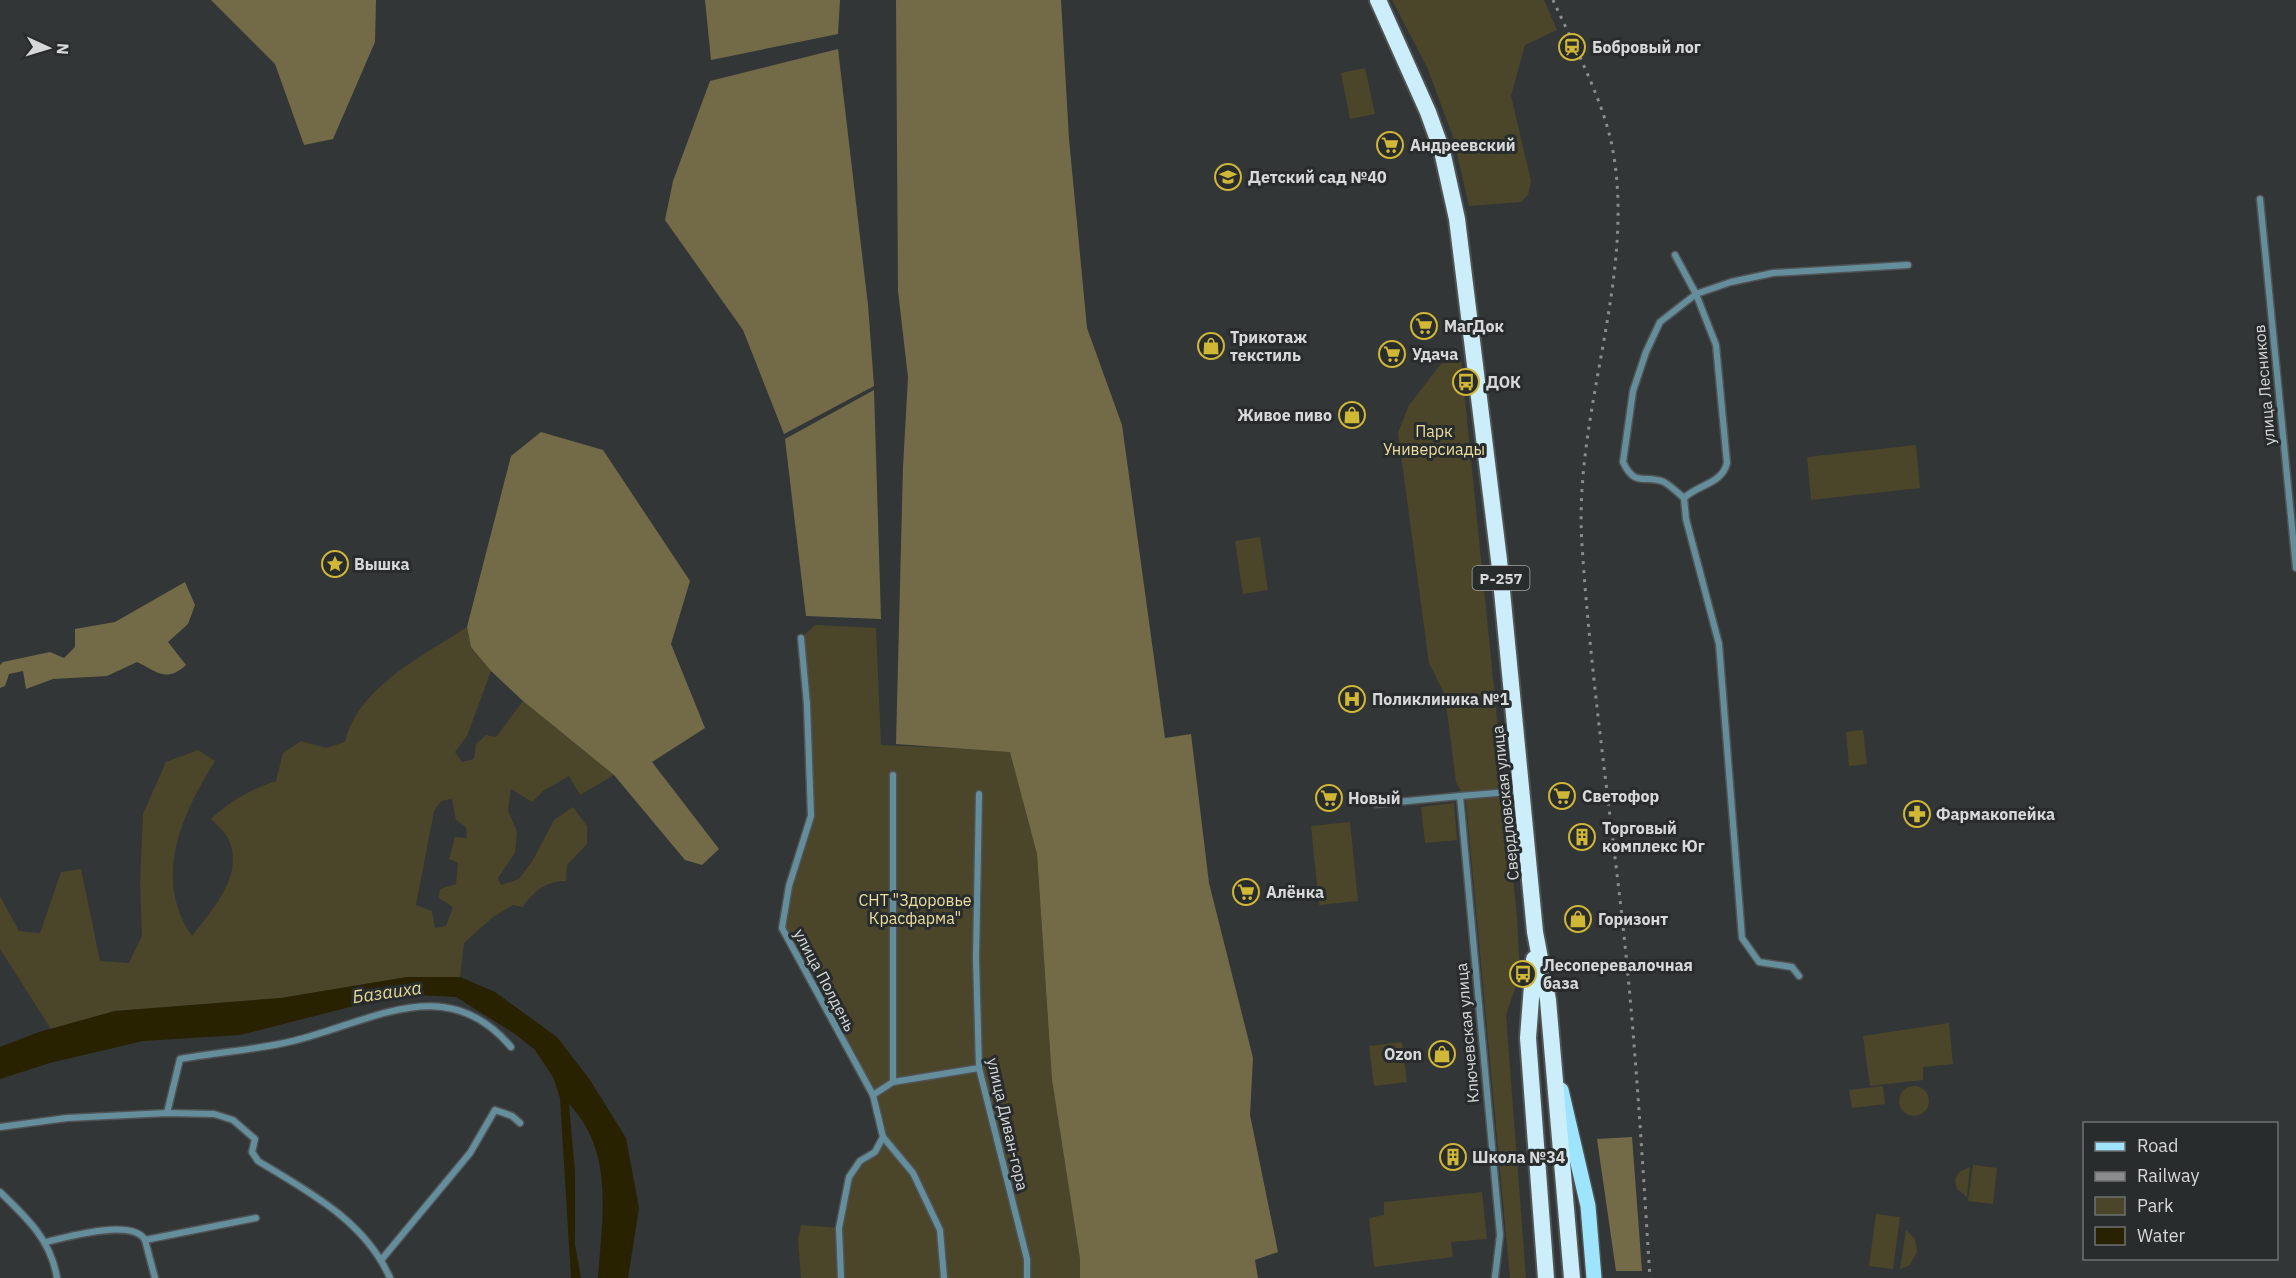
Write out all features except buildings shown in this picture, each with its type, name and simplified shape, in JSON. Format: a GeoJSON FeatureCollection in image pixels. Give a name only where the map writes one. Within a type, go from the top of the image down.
{"type":"FeatureCollection","features":[{"type":"Feature","properties":{"kind":"highway","name":"Свердловская улица"},"geometry":{"type":"LineString","coordinates":[[1378,0],[1428,112],[1442,151],[1457,219],[1498,549],[1536,937],[1548,1000],[1572,1278]]}},
{"type":"Feature","properties":{"kind":"highway","name":"Свердловская улица"},"geometry":{"type":"LineString","coordinates":[[1536,937],[1528,1038],[1546,1278]]}},
{"type":"Feature","properties":{"kind":"main road"},"geometry":{"type":"LineString","coordinates":[[1551,1046],[1588,1206],[1594,1278]]}},
{"type":"Feature","properties":{"kind":"street","name":"улица Лесников"},"geometry":{"type":"LineString","coordinates":[[2260,200],[2296,568]]}},
{"type":"Feature","properties":{"kind":"street"},"geometry":{"type":"LineString","coordinates":[[1675,255],[1696,294],[1716,345],[1727,463],[1719,479],[1691,491],[1684,498]]}},
{"type":"Feature","properties":{"kind":"street"},"geometry":{"type":"LineString","coordinates":[[1799,976],[1792,967],[1759,962],[1742,938],[1719,644],[1686,519],[1684,498],[1663,482],[1638,480],[1628,472],[1623,462],[1633,391],[1646,352],[1660,322],[1696,294],[1731,282],[1773,273],[1908,265]]}},
{"type":"Feature","properties":{"kind":"street","name":"улица Полдень"},"geometry":{"type":"LineString","coordinates":[[801,638],[807,705],[811,816],[789,886],[782,928],[873,1095],[883,1137],[914,1173],[940,1230],[944,1278]]}},
{"type":"Feature","properties":{"kind":"street"},"geometry":{"type":"LineString","coordinates":[[893,776],[893,1082]]}},
{"type":"Feature","properties":{"kind":"street"},"geometry":{"type":"LineString","coordinates":[[1376,804],[1522,791]]}},
{"type":"Feature","properties":{"kind":"street","name":"улица Диван-гора"},"geometry":{"type":"LineString","coordinates":[[980,794],[976,958],[979,1068],[1027,1259],[1027,1278]]}},
{"type":"Feature","properties":{"kind":"street","name":"Ключевская улица"},"geometry":{"type":"LineString","coordinates":[[1460,796],[1500,1235],[1495,1277]]}},
{"type":"Feature","properties":{"kind":"street"},"geometry":{"type":"LineString","coordinates":[[167,1113],[180,1059],[293,1041],[417,1004],[461,1009],[472,1013],[495,1028],[511,1047]]}},
{"type":"Feature","properties":{"kind":"street"},"geometry":{"type":"LineString","coordinates":[[873,1095],[893,1082],[979,1068]]}},
{"type":"Feature","properties":{"kind":"street"},"geometry":{"type":"LineString","coordinates":[[382,1259],[470,1153],[495,1110],[512,1116],[520,1123]]}},
{"type":"Feature","properties":{"kind":"street"},"geometry":{"type":"LineString","coordinates":[[0,1127],[67,1118],[167,1113],[213,1114],[233,1120],[255,1139],[252,1152],[258,1161],[346,1219],[382,1259],[390,1278]]}},
{"type":"Feature","properties":{"kind":"street"},"geometry":{"type":"LineString","coordinates":[[842,1278],[839,1228],[849,1177],[860,1161],[875,1152],[883,1137]]}},
{"type":"Feature","properties":{"kind":"street"},"geometry":{"type":"LineString","coordinates":[[0,1192],[31,1221],[46,1242],[57,1278]]}},
{"type":"Feature","properties":{"kind":"street"},"geometry":{"type":"LineString","coordinates":[[145,1240],[256,1218]]}},
{"type":"Feature","properties":{"kind":"street"},"geometry":{"type":"LineString","coordinates":[[46,1242],[88,1232],[131,1230],[142,1235],[145,1240],[155,1278]]}},
{"type":"Feature","properties":{"kind":"green space"},"geometry":{"type":"Polygon","coordinates":[[[1392,0],[1544,0],[1557,30],[1525,45],[1511,96],[1531,181],[1528,195],[1521,202],[1469,206],[1453,137],[1427,67],[1392,0]]]}},
{"type":"Feature","properties":{"kind":"green space"},"geometry":{"type":"Polygon","coordinates":[[[1365,68],[1375,114],[1350,119],[1341,73],[1365,68]]]}},
{"type":"Feature","properties":{"kind":"green space","name":"Парк Универсиады"},"geometry":{"type":"Polygon","coordinates":[[[1461,360],[1517,917],[1520,974],[1506,1015],[1526,1278],[1510,1278],[1466,801],[1456,782],[1445,695],[1429,663],[1398,433],[1409,405],[1441,364],[1461,360]]]}},
{"type":"Feature","properties":{"kind":"green space"},"geometry":{"type":"Polygon","coordinates":[[[1916,445],[1920,488],[1811,500],[1807,457],[1916,445]]]}},
{"type":"Feature","properties":{"kind":"green space"},"geometry":{"type":"Polygon","coordinates":[[[1260,537],[1268,590],[1243,594],[1235,541],[1260,537]]]}},
{"type":"Feature","properties":{"kind":"green space","name":"СНТ \"Здоровье Красфарма\""},"geometry":{"type":"Polygon","coordinates":[[[815,625],[876,628],[881,745],[1010,751],[1037,854],[1052,1080],[1080,1259],[1080,1278],[801,1278],[798,1239],[801,1225],[839,1228],[849,1177],[860,1161],[875,1152],[883,1136],[873,1095],[782,928],[789,886],[811,816],[801,638],[815,625]]]}},
{"type":"Feature","properties":{"kind":"green space"},"geometry":{"type":"Polygon","coordinates":[[[467,627],[471,647],[491,671],[467,736],[455,752],[462,762],[474,759],[476,744],[486,735],[496,737],[523,701],[614,775],[580,795],[569,776],[543,791],[532,802],[511,789],[508,810],[517,832],[515,853],[498,878],[501,885],[519,879],[533,860],[554,820],[573,807],[587,826],[587,844],[567,865],[566,881],[553,882],[536,891],[523,907],[513,905],[493,917],[464,943],[460,977],[407,977],[281,998],[115,1011],[51,1029],[0,949],[0,896],[19,931],[40,933],[61,872],[81,869],[100,961],[129,963],[142,936],[140,882],[143,814],[166,762],[198,750],[215,761],[183,824],[176,847],[173,869],[174,892],[180,914],[192,936],[224,891],[232,866],[233,853],[229,840],[211,819],[241,796],[276,781],[283,753],[301,741],[326,748],[345,742],[352,722],[363,705],[378,689],[412,662],[467,627]],[[452,799],[441,801],[434,811],[416,905],[432,911],[435,928],[446,926],[453,907],[439,898],[440,889],[456,884],[458,863],[449,859],[455,837],[467,838],[466,827],[456,820],[452,799]]]}},
{"type":"Feature","properties":{"kind":"green space"},"geometry":{"type":"Polygon","coordinates":[[[1863,730],[1867,764],[1849,766],[1846,732],[1863,730]]]}},
{"type":"Feature","properties":{"kind":"green space"},"geometry":{"type":"Polygon","coordinates":[[[1454,803],[1457,840],[1425,843],[1421,807],[1454,803]]]}},
{"type":"Feature","properties":{"kind":"green space"},"geometry":{"type":"Polygon","coordinates":[[[1350,822],[1358,901],[1319,905],[1311,826],[1350,822]]]}},
{"type":"Feature","properties":{"kind":"green space"},"geometry":{"type":"Polygon","coordinates":[[[1949,1023],[1953,1064],[1923,1067],[1923,1080],[1870,1086],[1863,1036],[1949,1023]]]}},
{"type":"Feature","properties":{"kind":"green space"},"geometry":{"type":"Polygon","coordinates":[[[1402,1042],[1407,1082],[1374,1086],[1369,1046],[1402,1042]]]}},
{"type":"Feature","properties":{"kind":"green space"},"geometry":{"type":"Polygon","coordinates":[[[1883,1086],[1885,1104],[1852,1108],[1849,1090],[1883,1086]]]}},
{"type":"Feature","properties":{"kind":"green space"},"geometry":{"type":"Polygon","coordinates":[[[1914,1086],[1925,1090],[1929,1101],[1925,1112],[1914,1116],[1903,1112],[1899,1101],[1903,1090],[1914,1086]]]}},
{"type":"Feature","properties":{"kind":"green space"},"geometry":{"type":"Polygon","coordinates":[[[1973,1165],[1997,1168],[1993,1204],[1968,1201],[1973,1165]]]}},
{"type":"Feature","properties":{"kind":"green space"},"geometry":{"type":"Polygon","coordinates":[[[1970,1167],[1967,1197],[1957,1189],[1955,1180],[1959,1172],[1970,1167]]]}},
{"type":"Feature","properties":{"kind":"green space"},"geometry":{"type":"Polygon","coordinates":[[[1482,1192],[1487,1239],[1451,1242],[1453,1257],[1374,1267],[1369,1218],[1384,1215],[1384,1202],[1482,1192]]]}},
{"type":"Feature","properties":{"kind":"green space"},"geometry":{"type":"Polygon","coordinates":[[[1876,1214],[1900,1217],[1893,1269],[1869,1266],[1876,1214]]]}},
{"type":"Feature","properties":{"kind":"green space"},"geometry":{"type":"Polygon","coordinates":[[[1906,1230],[1915,1239],[1917,1252],[1910,1265],[1900,1269],[1906,1230]]]}},
{"type":"Feature","properties":{"kind":"shaded area"},"geometry":{"type":"Polygon","coordinates":[[[211,0],[376,0],[375,42],[333,139],[304,145],[275,64],[211,0]]]}},
{"type":"Feature","properties":{"kind":"shaded area"},"geometry":{"type":"Polygon","coordinates":[[[705,0],[840,0],[838,34],[711,60],[705,0]]]}},
{"type":"Feature","properties":{"kind":"shaded area"},"geometry":{"type":"Polygon","coordinates":[[[896,0],[1061,0],[1069,139],[1087,328],[1122,425],[1165,738],[1191,734],[1209,883],[1253,1058],[1250,1115],[1278,1252],[1255,1260],[1258,1278],[1080,1278],[1080,1259],[1052,1080],[1037,854],[1010,752],[896,744],[903,467],[908,377],[898,291],[896,0]]]}},
{"type":"Feature","properties":{"kind":"shaded area"},"geometry":{"type":"Polygon","coordinates":[[[838,49],[868,305],[874,386],[784,434],[743,330],[665,220],[673,181],[710,81],[838,49]]]}},
{"type":"Feature","properties":{"kind":"shaded area"},"geometry":{"type":"Polygon","coordinates":[[[874,390],[881,619],[806,616],[785,439],[874,390]]]}},
{"type":"Feature","properties":{"kind":"shaded area"},"geometry":{"type":"Polygon","coordinates":[[[541,432],[603,450],[690,581],[671,644],[705,728],[652,762],[719,849],[702,865],[685,860],[614,775],[523,701],[491,671],[471,647],[467,627],[511,456],[541,432]]]}},
{"type":"Feature","properties":{"kind":"shaded area"},"geometry":{"type":"Polygon","coordinates":[[[185,582],[195,605],[188,624],[168,642],[186,665],[173,674],[156,672],[137,662],[107,676],[53,679],[26,689],[23,671],[9,674],[5,686],[0,688],[0,665],[3,662],[50,652],[64,658],[75,647],[75,629],[115,622],[185,582]]]}},
{"type":"Feature","properties":{"kind":"shaded area"},"geometry":{"type":"Polygon","coordinates":[[[1632,1137],[1642,1271],[1616,1271],[1597,1139],[1632,1137]]]}},
{"type":"Feature","properties":{"kind":"water","name":"Базаиха"},"geometry":{"type":"Polygon","coordinates":[[[407,977],[460,977],[495,992],[557,1037],[590,1080],[626,1138],[639,1208],[628,1278],[598,1278],[603,1209],[599,1164],[594,1143],[584,1123],[569,1104],[575,1172],[575,1244],[581,1278],[571,1278],[560,1098],[553,1077],[535,1050],[515,1034],[456,997],[414,995],[350,1007],[240,1035],[143,1041],[50,1063],[0,1079],[0,1047],[39,1032],[115,1011],[281,998],[407,977]]]}},
{"type":"Feature","properties":{"kind":"railway"},"geometry":{"type":"LineString","coordinates":[[1553,0],[1588,74],[1603,113],[1613,151],[1618,200],[1617,248],[1611,298],[1586,446],[1582,495],[1582,545],[1594,682],[1630,1000],[1650,1278]]}},
{"type":"Feature","properties":{"kind":"place","name":"Бобровый лог"},"geometry":{"type":"Point","coordinates":[1572,47]}},
{"type":"Feature","properties":{"kind":"place","name":"Андреевский"},"geometry":{"type":"Point","coordinates":[1390,145]}},
{"type":"Feature","properties":{"kind":"place","name":"Детский сад №40"},"geometry":{"type":"Point","coordinates":[1228,177]}},
{"type":"Feature","properties":{"kind":"place","name":"МагДок"},"geometry":{"type":"Point","coordinates":[1424,326]}},
{"type":"Feature","properties":{"kind":"place","name":"Трикотаж текстиль"},"geometry":{"type":"Point","coordinates":[1211,346]}},
{"type":"Feature","properties":{"kind":"place","name":"Удача"},"geometry":{"type":"Point","coordinates":[1392,354]}},
{"type":"Feature","properties":{"kind":"place","name":"ДОК"},"geometry":{"type":"Point","coordinates":[1466,382]}},
{"type":"Feature","properties":{"kind":"place","name":"Живое пиво"},"geometry":{"type":"Point","coordinates":[1352,415]}},
{"type":"Feature","properties":{"kind":"place","name":"Вышка"},"geometry":{"type":"Point","coordinates":[335,564]}},
{"type":"Feature","properties":{"kind":"place","name":"Поликлиника №1"},"geometry":{"type":"Point","coordinates":[1352,699]}},
{"type":"Feature","properties":{"kind":"place","name":"Светофор"},"geometry":{"type":"Point","coordinates":[1562,796]}},
{"type":"Feature","properties":{"kind":"place","name":"Новый"},"geometry":{"type":"Point","coordinates":[1329,798]}},
{"type":"Feature","properties":{"kind":"place","name":"Фармакопейка"},"geometry":{"type":"Point","coordinates":[1917,814]}},
{"type":"Feature","properties":{"kind":"place","name":"Торговый комплекс Юг"},"geometry":{"type":"Point","coordinates":[1582,837]}},
{"type":"Feature","properties":{"kind":"place","name":"Алёнка"},"geometry":{"type":"Point","coordinates":[1246,892]}},
{"type":"Feature","properties":{"kind":"place","name":"Горизонт"},"geometry":{"type":"Point","coordinates":[1578,919]}},
{"type":"Feature","properties":{"kind":"place","name":"Лесоперевалочная база"},"geometry":{"type":"Point","coordinates":[1523,974]}},
{"type":"Feature","properties":{"kind":"place","name":"Ozon"},"geometry":{"type":"Point","coordinates":[1442,1054]}},
{"type":"Feature","properties":{"kind":"place","name":"Школа №34"},"geometry":{"type":"Point","coordinates":[1453,1157]}}]}
